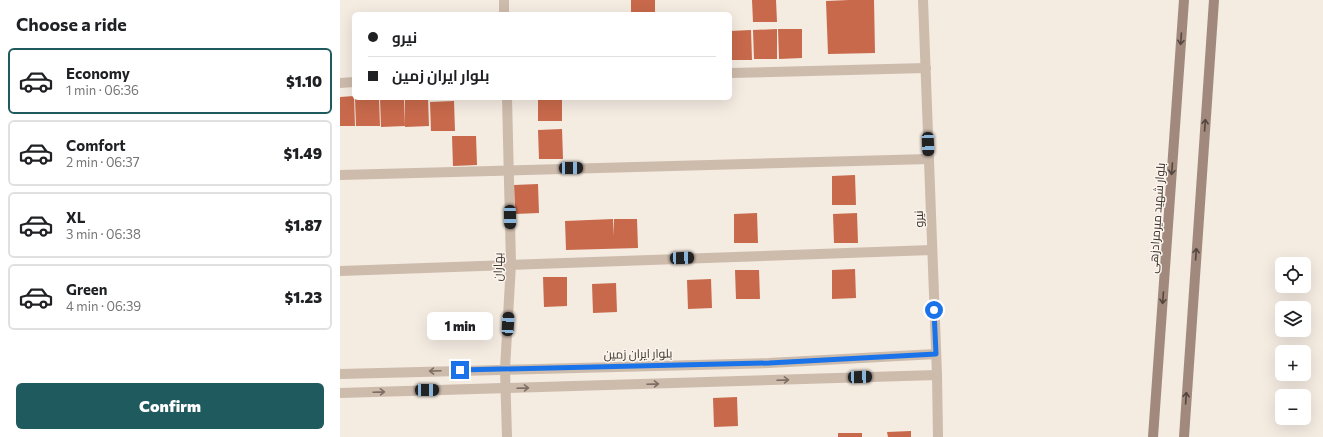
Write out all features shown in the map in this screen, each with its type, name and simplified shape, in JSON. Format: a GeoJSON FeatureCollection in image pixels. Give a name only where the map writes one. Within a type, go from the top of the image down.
{"type":"FeatureCollection","features":[{"type":"Feature","properties":{"kind":"main road","name":"بلوار شهید میرمرادزهی"},"geometry":{"type":"LineString","coordinates":[[1153,437],[1184,0]]}},
{"type":"Feature","properties":{"kind":"main road"},"geometry":{"type":"LineString","coordinates":[[1184,437],[1214,0]]}},
{"type":"Feature","properties":{"kind":"street"},"geometry":{"type":"LineString","coordinates":[[504,0],[504,12]]}},
{"type":"Feature","properties":{"kind":"street","name":"نیرو"},"geometry":{"type":"LineString","coordinates":[[923,0],[938,437]]}},
{"type":"Feature","properties":{"kind":"street"},"geometry":{"type":"LineString","coordinates":[[732,73],[926,68]]}},
{"type":"Feature","properties":{"kind":"street"},"geometry":{"type":"LineString","coordinates":[[340,83],[352,82]]}},
{"type":"Feature","properties":{"kind":"street","name":"بهاران"},"geometry":{"type":"LineString","coordinates":[[507,100],[511,264],[505,369],[507,437]]}},
{"type":"Feature","properties":{"kind":"street"},"geometry":{"type":"LineString","coordinates":[[340,175],[929,159]]}},
{"type":"Feature","properties":{"kind":"street"},"geometry":{"type":"LineString","coordinates":[[340,270],[932,250]]}},
{"type":"Feature","properties":{"kind":"street","name":"بلوار ایران زمین"},"geometry":{"type":"LineString","coordinates":[[340,374],[769,363],[936,354]]}},
{"type":"Feature","properties":{"kind":"street"},"geometry":{"type":"LineString","coordinates":[[340,393],[937,375]]}},
{"type":"Feature","properties":{"kind":"building"},"geometry":{"type":"Polygon","coordinates":[[[631,0],[655,0],[655,12],[631,12],[631,0]]]}},
{"type":"Feature","properties":{"kind":"building"},"geometry":{"type":"Polygon","coordinates":[[[752,0],[776,0],[777,22],[753,22],[752,0]]]}},
{"type":"Feature","properties":{"kind":"building"},"geometry":{"type":"Polygon","coordinates":[[[874,0],[875,53],[828,54],[826,1],[874,0]]]}},
{"type":"Feature","properties":{"kind":"building"},"geometry":{"type":"Polygon","coordinates":[[[777,29],[777,59],[754,59],[753,30],[777,29]]]}},
{"type":"Feature","properties":{"kind":"building"},"geometry":{"type":"Polygon","coordinates":[[[778,29],[802,29],[802,58],[779,59],[778,29]]]}},
{"type":"Feature","properties":{"kind":"building"},"geometry":{"type":"Polygon","coordinates":[[[751,30],[752,60],[732,60],[732,31],[751,30]]]}},
{"type":"Feature","properties":{"kind":"building"},"geometry":{"type":"Polygon","coordinates":[[[352,96],[352,100],[354,100],[355,126],[340,126],[340,97],[352,96]]]}},
{"type":"Feature","properties":{"kind":"building"},"geometry":{"type":"Polygon","coordinates":[[[355,100],[379,100],[380,126],[356,126],[355,100]]]}},
{"type":"Feature","properties":{"kind":"building"},"geometry":{"type":"Polygon","coordinates":[[[380,100],[404,100],[405,126],[381,127],[380,100]]]}},
{"type":"Feature","properties":{"kind":"building"},"geometry":{"type":"Polygon","coordinates":[[[405,100],[428,100],[429,126],[405,127],[405,100]]]}},
{"type":"Feature","properties":{"kind":"building"},"geometry":{"type":"Polygon","coordinates":[[[538,100],[562,100],[562,121],[538,121],[538,100]]]}},
{"type":"Feature","properties":{"kind":"building"},"geometry":{"type":"Polygon","coordinates":[[[454,101],[455,131],[431,131],[430,102],[454,101]]]}},
{"type":"Feature","properties":{"kind":"building"},"geometry":{"type":"Polygon","coordinates":[[[562,129],[563,159],[539,159],[538,130],[562,129]]]}},
{"type":"Feature","properties":{"kind":"building"},"geometry":{"type":"Polygon","coordinates":[[[452,136],[476,136],[477,165],[453,166],[452,136]]]}},
{"type":"Feature","properties":{"kind":"building"},"geometry":{"type":"Polygon","coordinates":[[[855,175],[856,205],[832,205],[832,176],[855,175]]]}},
{"type":"Feature","properties":{"kind":"building"},"geometry":{"type":"Polygon","coordinates":[[[538,184],[539,213],[515,214],[514,185],[538,184]]]}},
{"type":"Feature","properties":{"kind":"building"},"geometry":{"type":"Polygon","coordinates":[[[757,213],[758,243],[734,243],[734,214],[757,213]]]}},
{"type":"Feature","properties":{"kind":"building"},"geometry":{"type":"Polygon","coordinates":[[[857,213],[858,243],[834,243],[833,214],[857,213]]]}},
{"type":"Feature","properties":{"kind":"building"},"geometry":{"type":"Polygon","coordinates":[[[613,219],[613,236],[614,219],[637,219],[638,248],[566,250],[565,221],[613,219]]]}},
{"type":"Feature","properties":{"kind":"building"},"geometry":{"type":"Polygon","coordinates":[[[855,269],[856,298],[832,299],[832,270],[855,269]]]}},
{"type":"Feature","properties":{"kind":"building"},"geometry":{"type":"Polygon","coordinates":[[[735,270],[759,270],[760,299],[736,299],[735,270]]]}},
{"type":"Feature","properties":{"kind":"building"},"geometry":{"type":"Polygon","coordinates":[[[543,277],[567,277],[567,306],[544,307],[543,277]]]}},
{"type":"Feature","properties":{"kind":"building"},"geometry":{"type":"Polygon","coordinates":[[[711,279],[712,308],[688,309],[687,280],[711,279]]]}},
{"type":"Feature","properties":{"kind":"building"},"geometry":{"type":"Polygon","coordinates":[[[616,283],[617,312],[593,313],[592,284],[616,283]]]}},
{"type":"Feature","properties":{"kind":"building"},"geometry":{"type":"Polygon","coordinates":[[[737,397],[738,426],[714,427],[713,398],[737,397]]]}},
{"type":"Feature","properties":{"kind":"building"},"geometry":{"type":"Polygon","coordinates":[[[911,431],[911,437],[888,437],[887,432],[911,431]]]}},
{"type":"Feature","properties":{"kind":"building"},"geometry":{"type":"Polygon","coordinates":[[[838,433],[862,433],[862,437],[838,437],[838,433]]]}},
{"type":"Feature","properties":{"kind":"route"},"geometry":{"type":"LineString","coordinates":[[460,370],[769,363],[936,354],[934,310]]}}]}
